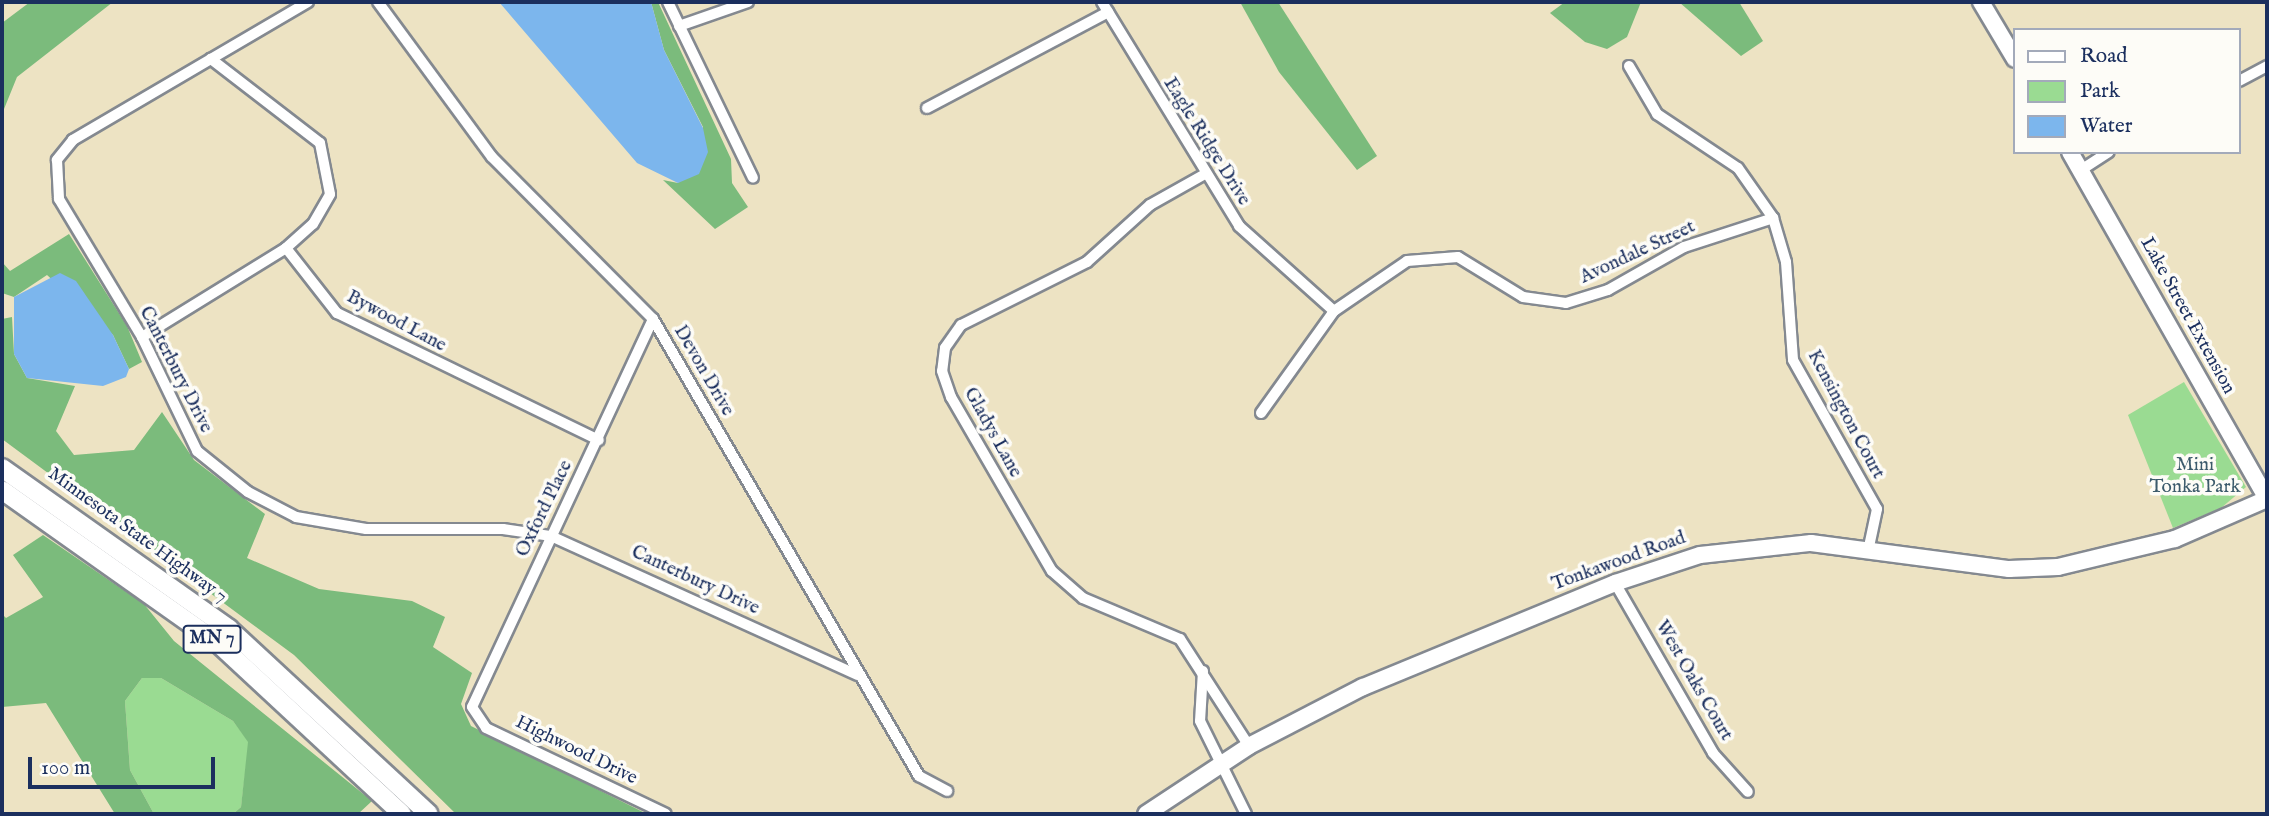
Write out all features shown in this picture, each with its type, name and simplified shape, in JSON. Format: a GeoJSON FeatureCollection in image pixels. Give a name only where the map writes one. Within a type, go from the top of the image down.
{"type":"FeatureCollection","features":[{"type":"Feature","properties":{"kind":"main road","name":"Minnesota State Highway 7"},"geometry":{"type":"LineString","coordinates":[[2,468],[229,629],[429,814]]}},
{"type":"Feature","properties":{"kind":"main road","name":"Minnesota State Highway 7"},"geometry":{"type":"LineString","coordinates":[[2,490],[218,643],[402,814]]}},
{"type":"Feature","properties":{"kind":"street"},"geometry":{"type":"LineString","coordinates":[[284,2],[288,13]]}},
{"type":"Feature","properties":{"kind":"street","name":"Canterbury Drive"},"geometry":{"type":"LineString","coordinates":[[308,2],[73,141],[57,160],[59,199],[142,337],[197,451],[271,508],[366,529],[503,529],[551,536],[858,675]]}},
{"type":"Feature","properties":{"kind":"street","name":"Devon Drive"},"geometry":{"type":"LineString","coordinates":[[378,2],[492,157],[653,319],[919,776],[947,791]]}},
{"type":"Feature","properties":{"kind":"street"},"geometry":{"type":"LineString","coordinates":[[668,2],[754,178]]}},
{"type":"Feature","properties":{"kind":"street"},"geometry":{"type":"LineString","coordinates":[[679,26],[748,2]]}},
{"type":"Feature","properties":{"kind":"street","name":"Eagle Ridge Drive"},"geometry":{"type":"LineString","coordinates":[[1102,2],[1239,226],[1334,311]]}},
{"type":"Feature","properties":{"kind":"street"},"geometry":{"type":"LineString","coordinates":[[1981,2],[2014,57]]}},
{"type":"Feature","properties":{"kind":"street"},"geometry":{"type":"LineString","coordinates":[[927,108],[1108,12]]}},
{"type":"Feature","properties":{"kind":"street"},"geometry":{"type":"LineString","coordinates":[[142,337],[285,248],[322,211],[330,194],[328,158],[308,129],[211,59]]}},
{"type":"Feature","properties":{"kind":"street","name":"Kensington Court"},"geometry":{"type":"LineString","coordinates":[[1629,66],[1657,114],[1738,168],[1773,218],[1786,262],[1793,360],[1877,509],[1869,548]]}},
{"type":"Feature","properties":{"kind":"street"},"geometry":{"type":"LineString","coordinates":[[2241,80],[2267,66]]}},
{"type":"Feature","properties":{"kind":"street","name":"Lake Street Extension"},"geometry":{"type":"LineString","coordinates":[[2071,154],[2267,499]]}},
{"type":"Feature","properties":{"kind":"street"},"geometry":{"type":"LineString","coordinates":[[2081,170],[2106,154]]}},
{"type":"Feature","properties":{"kind":"street","name":"Gladys Lane"},"geometry":{"type":"LineString","coordinates":[[1205,174],[1150,205],[1070,272],[970,318],[952,335],[942,360],[951,397],[1052,571],[1089,601],[1170,631],[1203,671],[1249,746]]}},
{"type":"Feature","properties":{"kind":"street","name":"Avondale Street"},"geometry":{"type":"LineString","coordinates":[[1261,413],[1334,311],[1407,261],[1441,254],[1474,264],[1524,297],[1545,303],[1588,298],[1684,247],[1773,218]]}},
{"type":"Feature","properties":{"kind":"street","name":"Bywood Lane"},"geometry":{"type":"LineString","coordinates":[[285,248],[337,313],[598,440]]}},
{"type":"Feature","properties":{"kind":"street","name":"Oxford Place"},"geometry":{"type":"LineString","coordinates":[[474,715],[474,696],[598,440],[653,319]]}},
{"type":"Feature","properties":{"kind":"street","name":"Tonkawood Road"},"geometry":{"type":"LineString","coordinates":[[1146,814],[1249,746],[1363,687],[1615,583],[1700,555],[1758,546],[1869,548],[2009,569],[2057,567],[2175,539],[2267,499]]}},
{"type":"Feature","properties":{"kind":"street","name":"West Oaks Court"},"geometry":{"type":"LineString","coordinates":[[1615,583],[1703,736],[1748,792]]}},
{"type":"Feature","properties":{"kind":"street"},"geometry":{"type":"LineString","coordinates":[[1203,671],[1200,721],[1246,814]]}},
{"type":"Feature","properties":{"kind":"street","name":"Highwood Drive"},"geometry":{"type":"LineString","coordinates":[[474,715],[486,728],[666,814]]}},
{"type":"Feature","properties":{"kind":"green space"},"geometry":{"type":"Polygon","coordinates":[[[30,2],[113,2],[17,77],[2,114],[2,23],[30,2]]]}},
{"type":"Feature","properties":{"kind":"green space"},"geometry":{"type":"Polygon","coordinates":[[[651,2],[658,2],[731,159],[732,183],[748,207],[715,229],[663,180],[678,183],[703,127],[664,50],[651,2]]]}},
{"type":"Feature","properties":{"kind":"green space"},"geometry":{"type":"Polygon","coordinates":[[[1240,2],[1278,2],[1377,156],[1357,170],[1279,72],[1240,2]]]}},
{"type":"Feature","properties":{"kind":"green space"},"geometry":{"type":"Polygon","coordinates":[[[1565,2],[1641,2],[1627,37],[1607,49],[1585,42],[1550,13],[1565,2]]]}},
{"type":"Feature","properties":{"kind":"green space"},"geometry":{"type":"Polygon","coordinates":[[[1679,2],[1739,2],[1763,41],[1741,56],[1679,2]]]}},
{"type":"Feature","properties":{"kind":"green space"},"geometry":{"type":"Polygon","coordinates":[[[69,234],[127,326],[142,362],[129,369],[113,335],[47,275],[14,297],[2,293],[2,262],[10,271],[69,234]]]}},
{"type":"Feature","properties":{"kind":"green space"},"geometry":{"type":"Polygon","coordinates":[[[12,317],[14,354],[27,378],[75,386],[56,431],[74,455],[134,450],[162,412],[194,460],[265,514],[247,558],[319,589],[412,601],[445,617],[433,647],[472,673],[461,704],[471,726],[647,814],[456,814],[294,655],[2,439],[2,319],[12,317]]]}},
{"type":"Feature","properties":{"kind":"green space","name":"Mini Tonka Park"},"geometry":{"type":"Polygon","coordinates":[[[2184,382],[2246,487],[2221,508],[2173,528],[2128,415],[2184,382]]]}},
{"type":"Feature","properties":{"kind":"green space"},"geometry":{"type":"Polygon","coordinates":[[[43,535],[144,604],[174,641],[372,801],[358,814],[233,814],[241,807],[248,742],[233,721],[161,678],[142,678],[125,701],[130,770],[154,814],[115,814],[46,703],[2,707],[2,614],[6,618],[43,597],[13,555],[43,535]]]}},
{"type":"Feature","properties":{"kind":"green space"},"geometry":{"type":"Polygon","coordinates":[[[142,678],[161,678],[233,721],[249,742],[241,807],[233,814],[154,814],[130,770],[125,701],[142,678]]]}},
{"type":"Feature","properties":{"kind":"water"},"geometry":{"type":"Polygon","coordinates":[[[499,2],[651,2],[664,50],[703,128],[708,152],[699,174],[678,183],[637,163],[499,2]]]}},
{"type":"Feature","properties":{"kind":"water"},"geometry":{"type":"Polygon","coordinates":[[[60,273],[76,281],[113,335],[129,369],[126,377],[103,386],[27,378],[14,354],[14,297],[60,273]]]}}]}
